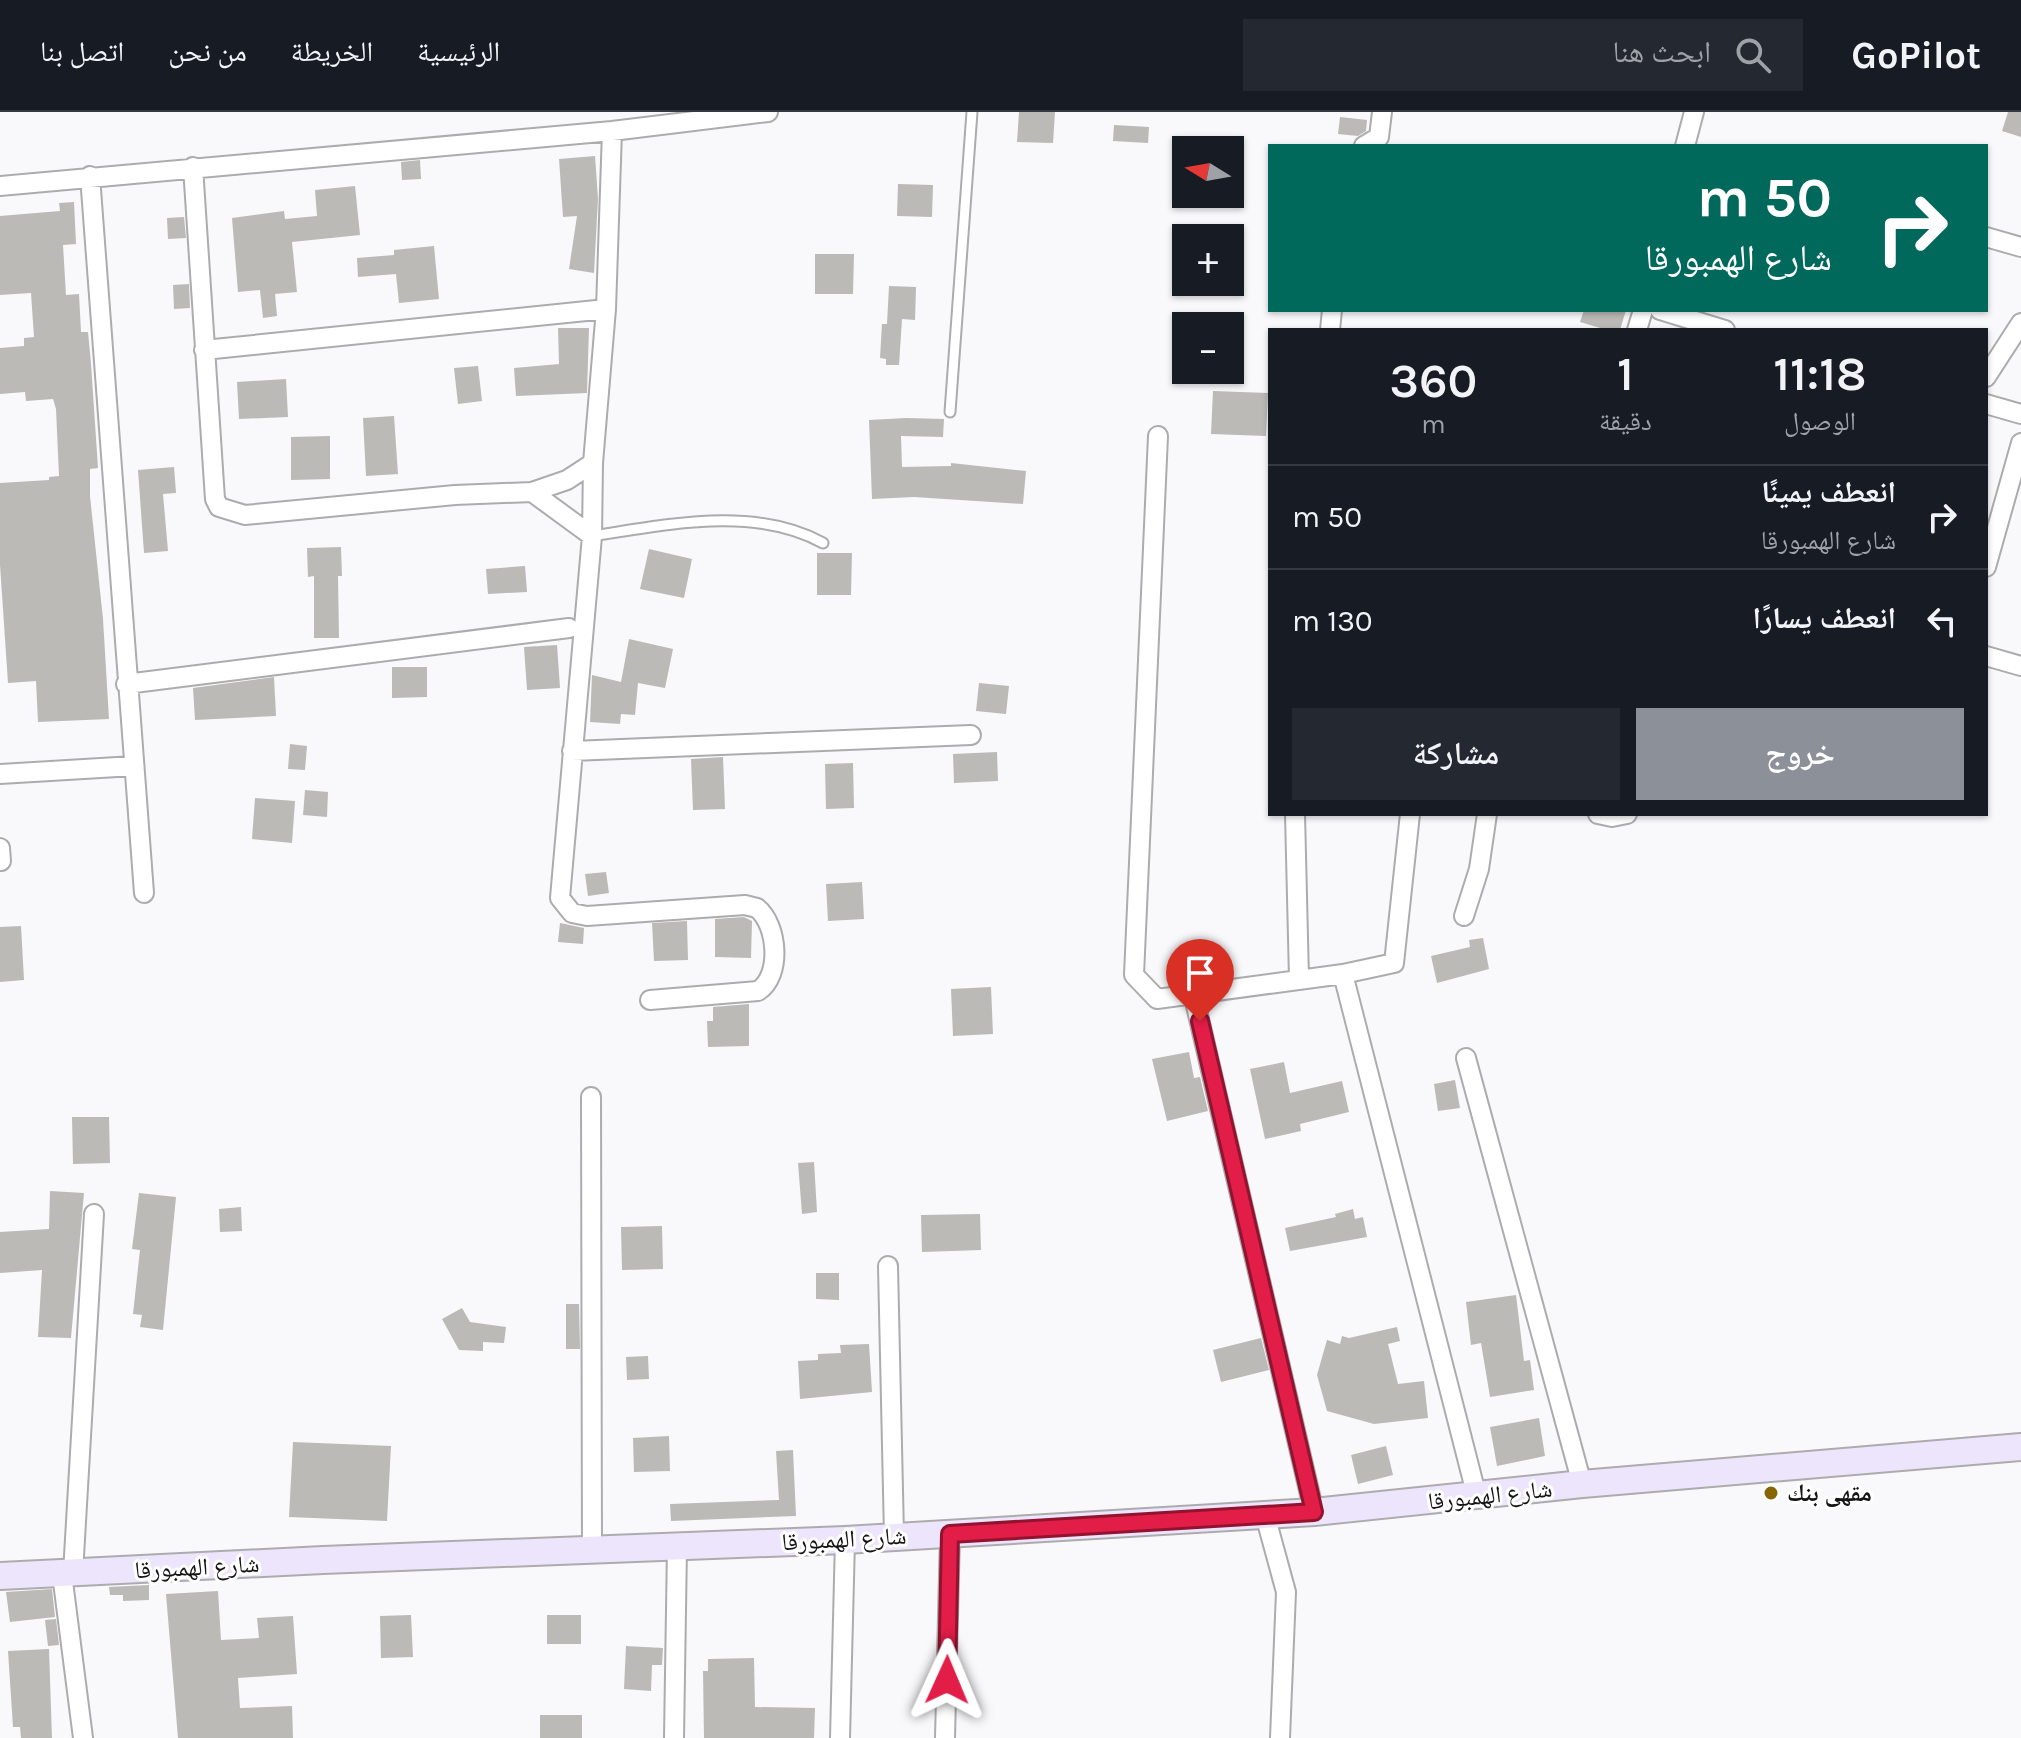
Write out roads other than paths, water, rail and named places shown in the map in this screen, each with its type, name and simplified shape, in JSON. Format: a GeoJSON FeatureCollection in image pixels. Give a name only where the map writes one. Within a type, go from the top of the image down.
{"type":"FeatureCollection","features":[{"type":"Feature","properties":{"kind":"street"},"geometry":{"type":"LineString","coordinates":[[0,186],[612,131],[699,115],[768,112]]}},
{"type":"Feature","properties":{"kind":"street"},"geometry":{"type":"LineString","coordinates":[[1367,144],[1379,137],[1382,112]]}},
{"type":"Feature","properties":{"kind":"street"},"geometry":{"type":"LineString","coordinates":[[1686,144],[1694,112]]}},
{"type":"Feature","properties":{"kind":"street"},"geometry":{"type":"LineString","coordinates":[[612,131],[606,309],[593,463],[592,536],[560,898],[564,907],[572,913],[587,916],[745,905],[757,908],[769,925],[773,945],[772,973],[758,991],[650,1000]]}},
{"type":"Feature","properties":{"kind":"street"},"geometry":{"type":"LineString","coordinates":[[193,167],[215,499],[219,507],[245,515],[455,495],[532,492],[567,480],[593,463]]}},
{"type":"Feature","properties":{"kind":"street"},"geometry":{"type":"LineString","coordinates":[[90,176],[144,893]]}},
{"type":"Feature","properties":{"kind":"street"},"geometry":{"type":"LineString","coordinates":[[1988,238],[2021,247]]}},
{"type":"Feature","properties":{"kind":"street"},"geometry":{"type":"LineString","coordinates":[[204,350],[606,309]]}},
{"type":"Feature","properties":{"kind":"street"},"geometry":{"type":"LineString","coordinates":[[1666,312],[1718,328]]}},
{"type":"Feature","properties":{"kind":"street"},"geometry":{"type":"LineString","coordinates":[[1988,374],[2021,323]]}},
{"type":"Feature","properties":{"kind":"street"},"geometry":{"type":"LineString","coordinates":[[1988,405],[2021,414]]}},
{"type":"Feature","properties":{"kind":"street"},"geometry":{"type":"LineString","coordinates":[[1158,436],[1134,975],[1157,999],[1343,974],[1394,963],[1410,816]]}},
{"type":"Feature","properties":{"kind":"street"},"geometry":{"type":"LineString","coordinates":[[1988,560],[2021,443]]}},
{"type":"Feature","properties":{"kind":"street"},"geometry":{"type":"LineString","coordinates":[[532,492],[592,536]]}},
{"type":"Feature","properties":{"kind":"street"},"geometry":{"type":"LineString","coordinates":[[126,684],[569,628]]}},
{"type":"Feature","properties":{"kind":"street"},"geometry":{"type":"LineString","coordinates":[[1988,657],[2021,666]]}},
{"type":"Feature","properties":{"kind":"street"},"geometry":{"type":"LineString","coordinates":[[572,751],[971,735]]}},
{"type":"Feature","properties":{"kind":"street"},"geometry":{"type":"LineString","coordinates":[[0,774],[134,766]]}},
{"type":"Feature","properties":{"kind":"street"},"geometry":{"type":"LineString","coordinates":[[1295,816],[1299,979]]}},
{"type":"Feature","properties":{"kind":"street"},"geometry":{"type":"LineString","coordinates":[[1464,916],[1479,869],[1487,816]]}},
{"type":"Feature","properties":{"kind":"street"},"geometry":{"type":"LineString","coordinates":[[0,848],[1,861]]}},
{"type":"Feature","properties":{"kind":"street"},"geometry":{"type":"LineString","coordinates":[[1343,974],[1477,1497]]}},
{"type":"Feature","properties":{"kind":"street"},"geometry":{"type":"LineString","coordinates":[[1193,993],[1314,1512]]}},
{"type":"Feature","properties":{"kind":"street"},"geometry":{"type":"LineString","coordinates":[[1466,1058],[1582,1484]]}},
{"type":"Feature","properties":{"kind":"street"},"geometry":{"type":"LineString","coordinates":[[591,1097],[592,1549]]}},
{"type":"Feature","properties":{"kind":"street"},"geometry":{"type":"LineString","coordinates":[[83,1738],[68,1574],[94,1214]]}},
{"type":"Feature","properties":{"kind":"street"},"geometry":{"type":"LineString","coordinates":[[888,1266],[894,1536]]}},
{"type":"Feature","properties":{"kind":"street","name":"شارع الهمبورقا"},"geometry":{"type":"LineString","coordinates":[[0,1576],[845,1540],[1314,1512],[1582,1484],[2021,1447]]}},
{"type":"Feature","properties":{"kind":"street"},"geometry":{"type":"LineString","coordinates":[[1265,1515],[1286,1592],[1280,1738]]}},
{"type":"Feature","properties":{"kind":"street"},"geometry":{"type":"LineString","coordinates":[[945,1738],[950,1534]]}},
{"type":"Feature","properties":{"kind":"street"},"geometry":{"type":"LineString","coordinates":[[840,1738],[845,1540]]}},
{"type":"Feature","properties":{"kind":"street"},"geometry":{"type":"LineString","coordinates":[[674,1738],[677,1546]]}},
{"type":"Feature","properties":{"kind":"lane"},"geometry":{"type":"LineString","coordinates":[[950,412],[972,112]]}},
{"type":"Feature","properties":{"kind":"lane"},"geometry":{"type":"LineString","coordinates":[[592,536],[703,522],[763,523],[802,531],[823,543]]}},
{"type":"Feature","properties":{"kind":"place","name":"مقهى بنك"},"geometry":{"type":"Point","coordinates":[1771,1493]}}]}
